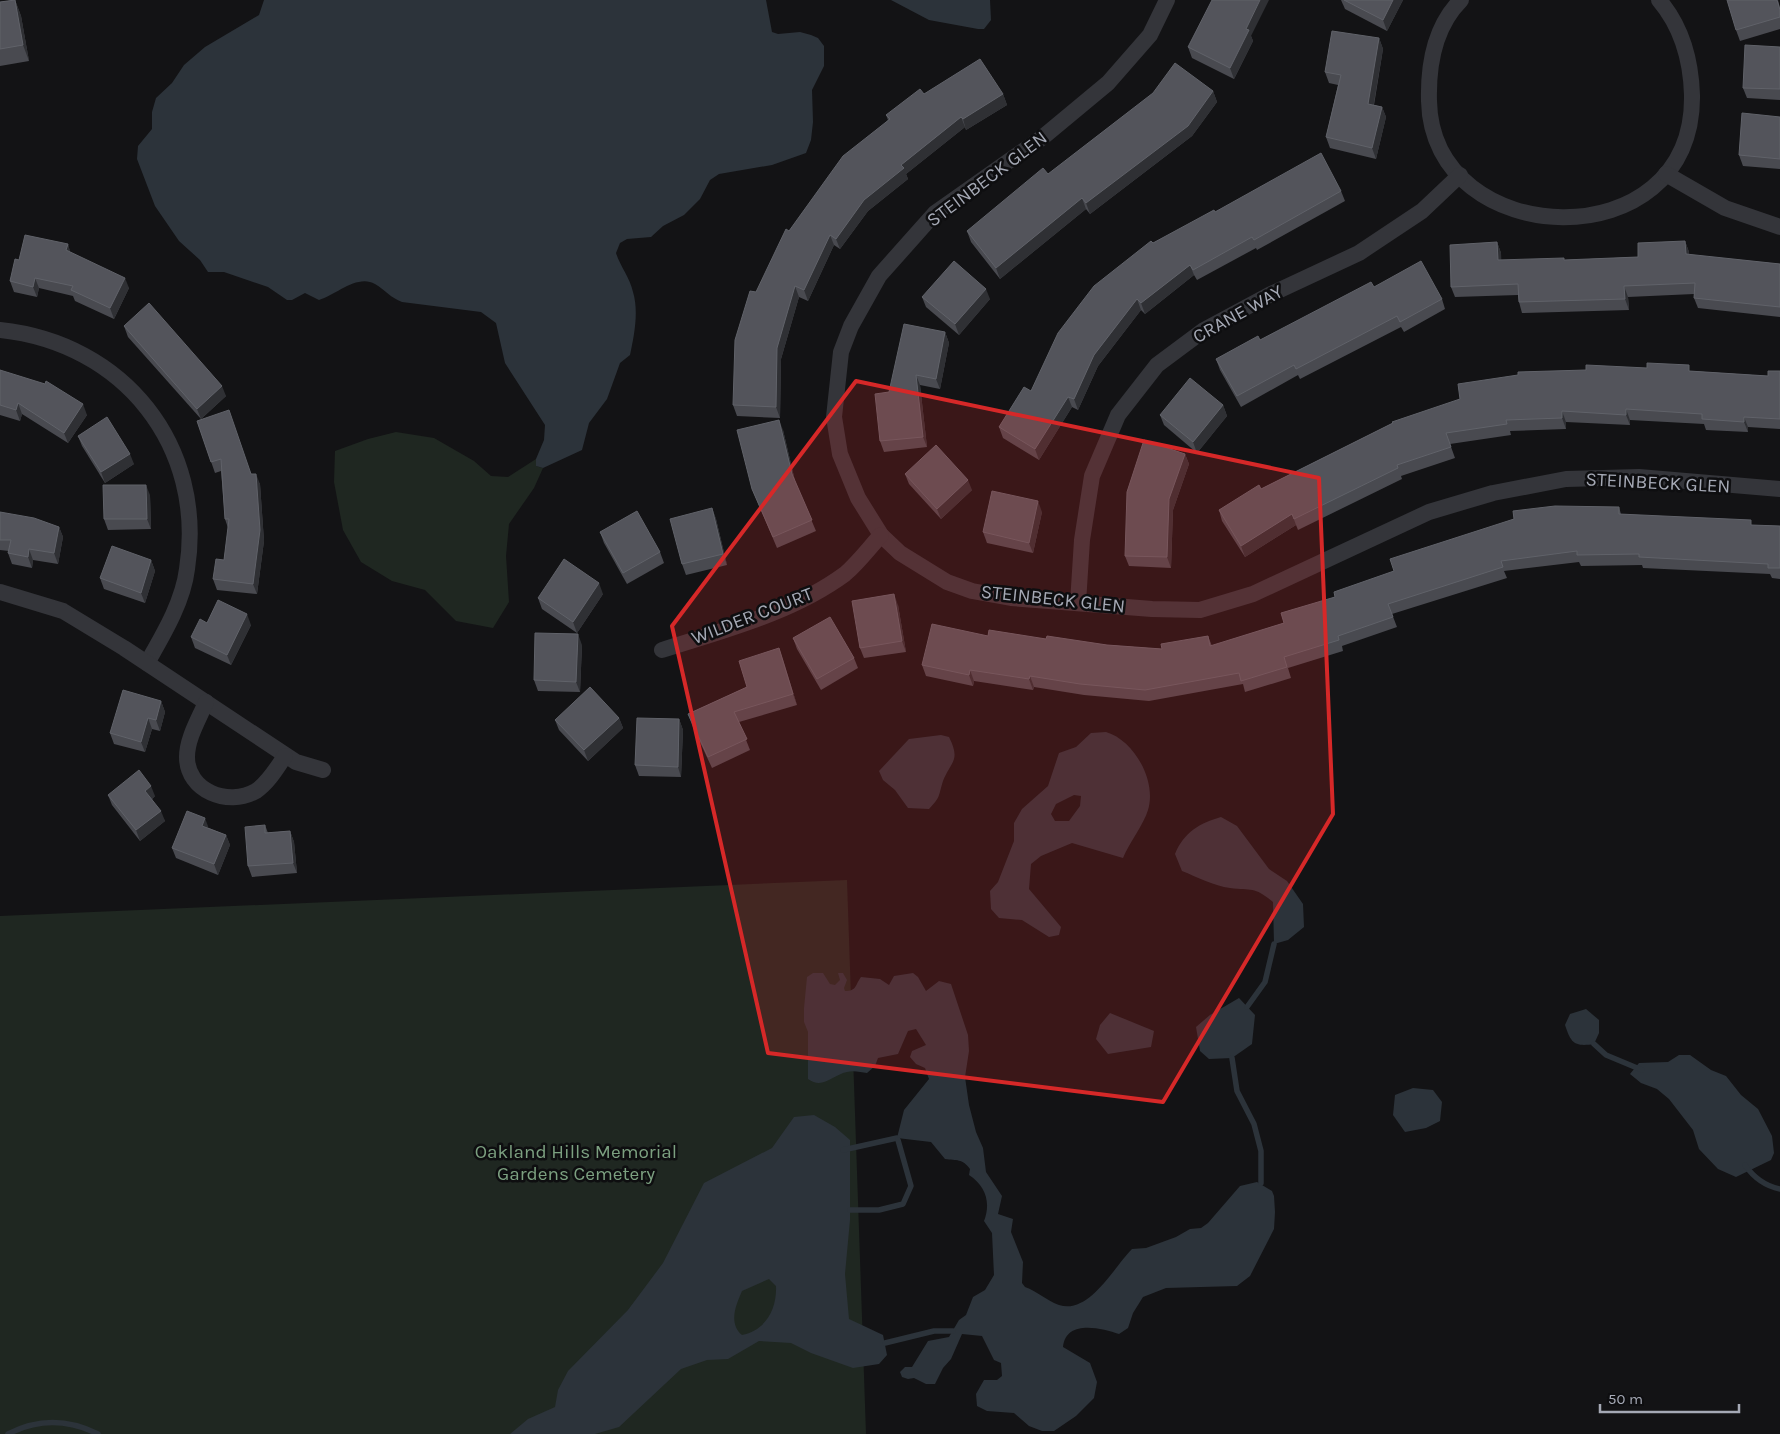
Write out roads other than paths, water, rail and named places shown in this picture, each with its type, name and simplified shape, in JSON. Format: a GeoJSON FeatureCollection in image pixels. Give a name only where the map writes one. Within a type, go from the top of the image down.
{"type":"FeatureCollection","features":[{"type":"Feature","properties":{"kind":"street","name":"STEINBECK GLEN"},"geometry":{"type":"LineString","coordinates":[[1167,0],[1150,36],[1108,83],[1043,137],[935,213],[879,276],[851,326],[841,352],[834,417],[840,454],[858,498],[881,535],[900,553],[947,582],[972,591],[1011,598],[1152,609],[1200,610],[1253,594],[1429,512],[1493,493],[1566,479],[1639,478],[1780,490]]}},
{"type":"Feature","properties":{"kind":"street"},"geometry":{"type":"LineString","coordinates":[[1461,0],[1439,29],[1429,74],[1429,114],[1445,156],[1472,188],[1493,202],[1521,212],[1557,219],[1582,217],[1611,210],[1637,199],[1652,189],[1666,174],[1678,156],[1692,107],[1691,70],[1679,33],[1660,0]]}},
{"type":"Feature","properties":{"kind":"street"},"geometry":{"type":"LineString","coordinates":[[1666,174],[1726,208],[1780,227]]}},
{"type":"Feature","properties":{"kind":"street","name":"CRANE WAY"},"geometry":{"type":"LineString","coordinates":[[1078,603],[1082,540],[1092,476],[1118,416],[1158,366],[1204,330],[1270,295],[1359,253],[1422,211],[1460,176]]}},
{"type":"Feature","properties":{"kind":"street"},"geometry":{"type":"LineString","coordinates":[[0,330],[39,336],[65,345],[96,361],[124,383],[154,418],[174,452],[186,484],[190,509],[191,538],[187,571],[179,598],[147,663]]}},
{"type":"Feature","properties":{"kind":"street","name":"WILDER COURT"},"geometry":{"type":"LineString","coordinates":[[662,650],[724,630],[806,599],[846,573],[881,535]]}},
{"type":"Feature","properties":{"kind":"street"},"geometry":{"type":"LineString","coordinates":[[0,592],[63,611],[147,663],[285,756],[296,762],[323,770]]}},
{"type":"Feature","properties":{"kind":"street"},"geometry":{"type":"LineString","coordinates":[[206,702],[189,743],[187,757],[189,771],[204,790],[229,797],[244,796],[257,790],[285,756]]}},
{"type":"Feature","properties":{"kind":"waterway"},"geometry":{"type":"LineString","coordinates":[[1247,1007],[1265,982],[1274,944]]}},
{"type":"Feature","properties":{"kind":"waterway"},"geometry":{"type":"LineString","coordinates":[[1594,1044],[1606,1055],[1642,1070]]}},
{"type":"Feature","properties":{"kind":"waterway"},"geometry":{"type":"LineString","coordinates":[[1232,1058],[1237,1091],[1254,1124],[1261,1151],[1261,1183]]}},
{"type":"Feature","properties":{"kind":"waterway"},"geometry":{"type":"LineString","coordinates":[[843,1150],[897,1138]]}},
{"type":"Feature","properties":{"kind":"waterway"},"geometry":{"type":"LineString","coordinates":[[850,1210],[879,1210],[903,1204],[911,1186],[898,1140]]}},
{"type":"Feature","properties":{"kind":"waterway"},"geometry":{"type":"LineString","coordinates":[[1745,1165],[1760,1181],[1780,1189]]}},
{"type":"Feature","properties":{"kind":"waterway"},"geometry":{"type":"LineString","coordinates":[[885,1343],[934,1331],[953,1331]]}},
{"type":"Feature","properties":{"kind":"waterway"},"geometry":{"type":"LineString","coordinates":[[8,1434],[41,1423],[64,1423],[98,1434]]}},
{"type":"Feature","properties":{"kind":"park label","name":"Oakland Hills Memorial Gardens Cemetery"},"geometry":{"type":"Point","coordinates":[576,1163]}}]}
